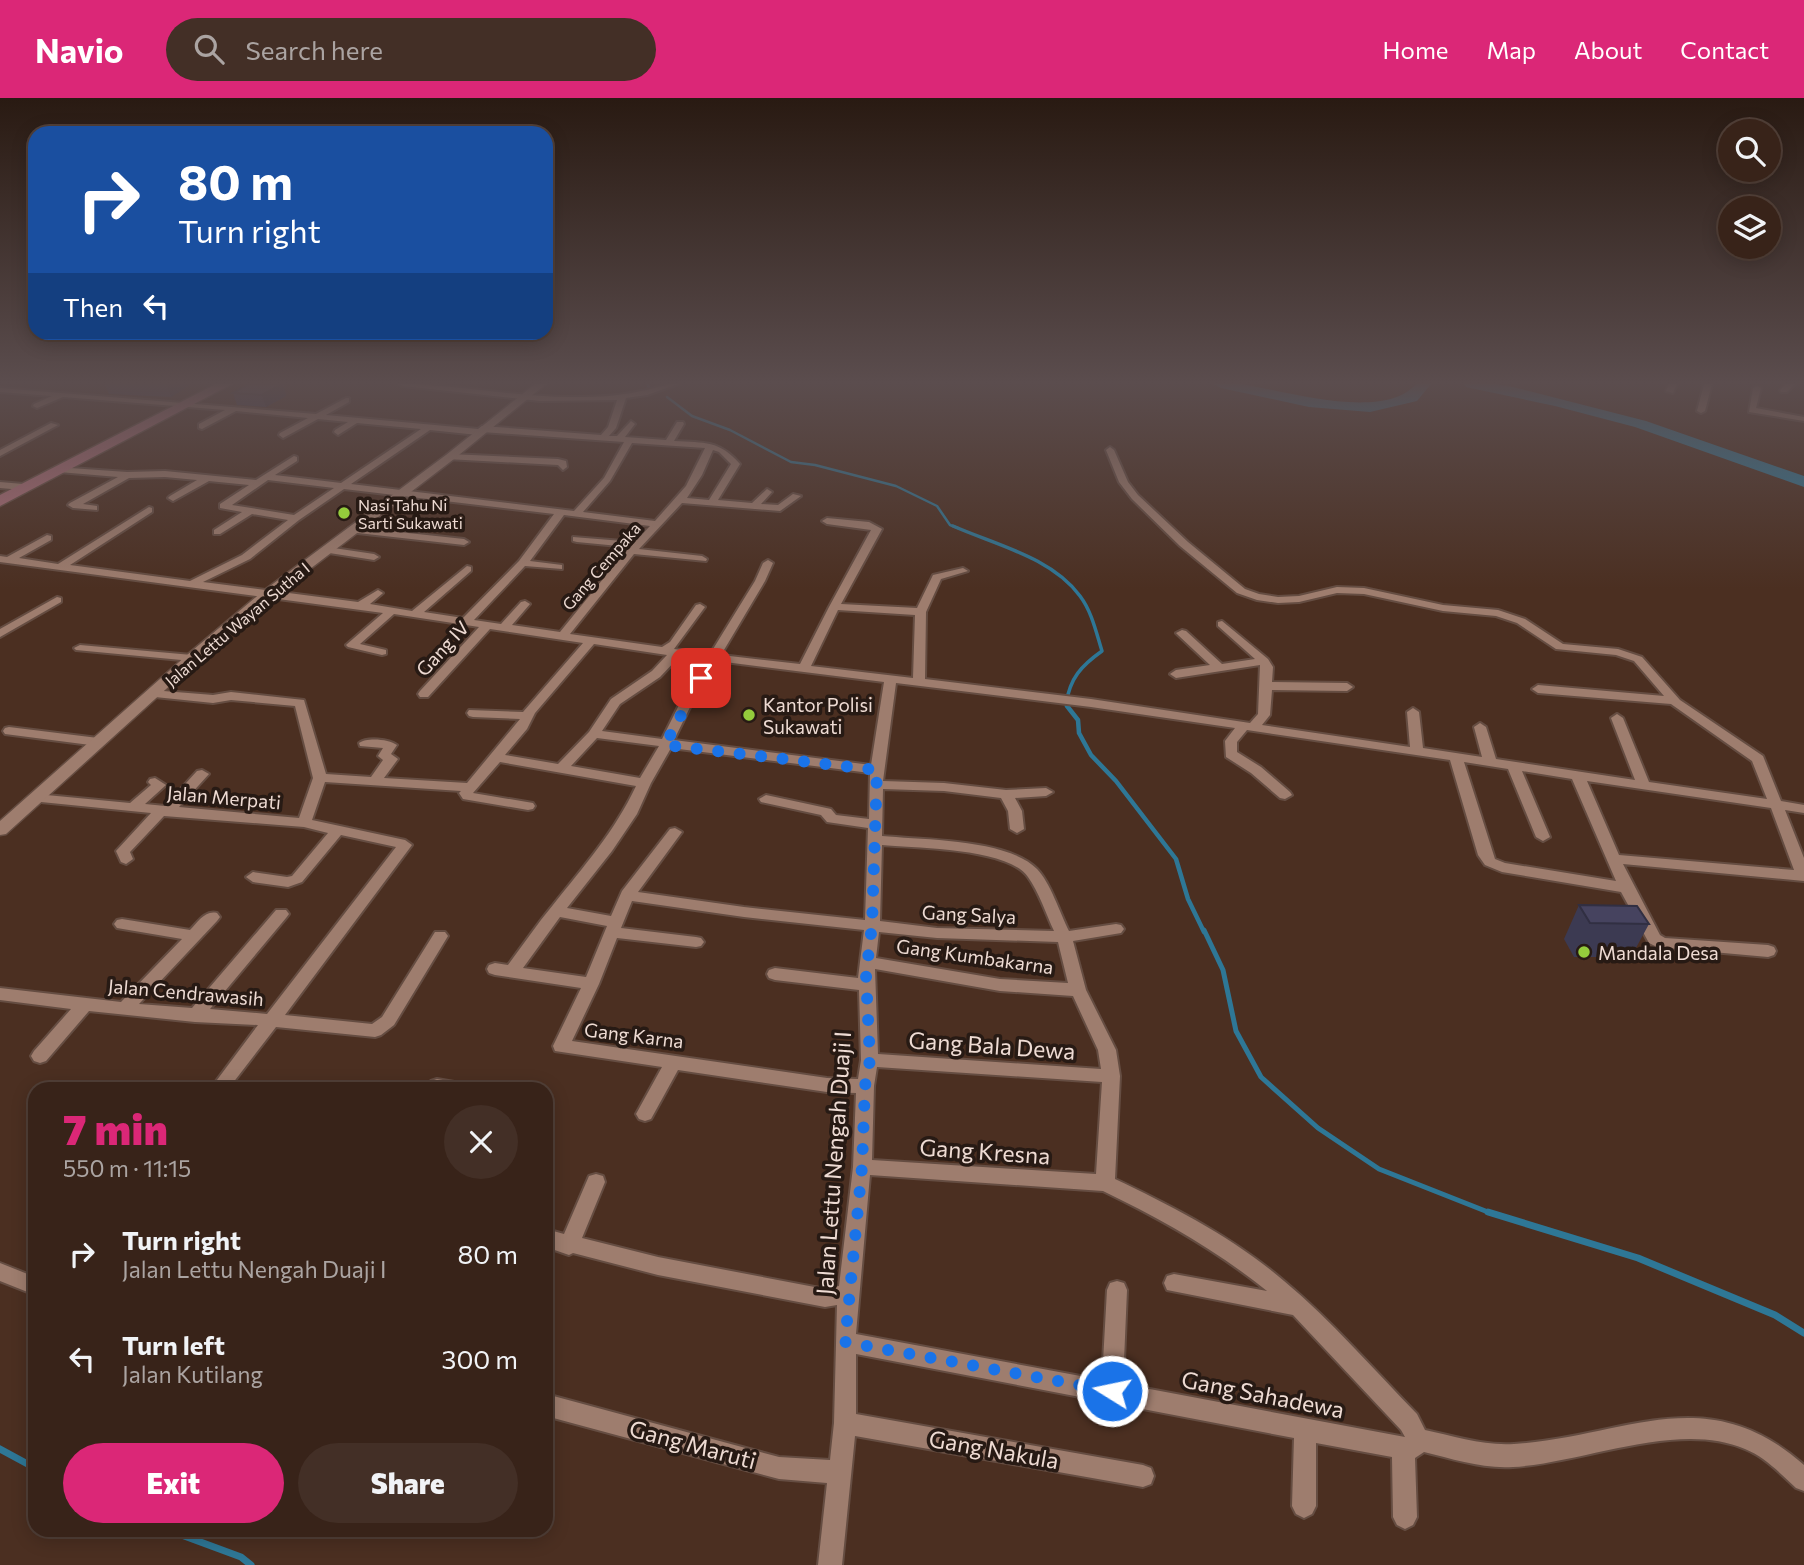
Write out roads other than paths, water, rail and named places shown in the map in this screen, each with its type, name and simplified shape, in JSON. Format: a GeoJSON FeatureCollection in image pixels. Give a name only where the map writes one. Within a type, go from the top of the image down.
{"type":"FeatureCollection","features":[{"type":"Feature","properties":{"kind":"highway"},"geometry":{"type":"LineString","coordinates":[[0,500],[90,452]]}},
{"type":"Feature","properties":{"kind":"street"},"geometry":{"type":"LineString","coordinates":[[190,585],[246,557],[296,518],[391,452]]}},
{"type":"Feature","properties":{"kind":"street","name":"Jalan Lettu Wayan Sutha I"},"geometry":{"type":"LineString","coordinates":[[0,830],[192,658],[267,595],[455,452]]}},
{"type":"Feature","properties":{"kind":"street"},"geometry":{"type":"LineString","coordinates":[[577,513],[609,479],[620,462],[622,452]]}},
{"type":"Feature","properties":{"kind":"street","name":"Gang Cempaka"},"geometry":{"type":"LineString","coordinates":[[562,636],[634,548],[680,500],[709,452]]}},
{"type":"Feature","properties":{"kind":"street"},"geometry":{"type":"LineString","coordinates":[[712,503],[736,464],[724,452]]}},
{"type":"Feature","properties":{"kind":"street"},"geometry":{"type":"LineString","coordinates":[[1111,452],[1124,482],[1135,497],[1184,544],[1241,591],[1267,600],[1299,599],[1337,590],[1364,591],[1443,608],[1508,616],[1521,621],[1553,645],[1634,656],[1648,667],[1674,701],[1758,759],[1804,876],[1615,859]]}},
{"type":"Feature","properties":{"kind":"street"},"geometry":{"type":"LineString","coordinates":[[450,457],[558,462],[563,463],[563,467]]}},
{"type":"Feature","properties":{"kind":"street"},"geometry":{"type":"LineString","coordinates":[[294,459],[223,506],[296,518]]}},
{"type":"Feature","properties":{"kind":"street"},"geometry":{"type":"LineString","coordinates":[[59,468],[127,475],[157,473],[341,487],[659,524]]}},
{"type":"Feature","properties":{"kind":"street"},"geometry":{"type":"LineString","coordinates":[[94,508],[73,505],[127,475]]}},
{"type":"Feature","properties":{"kind":"street"},"geometry":{"type":"LineString","coordinates":[[173,498],[207,478]]}},
{"type":"Feature","properties":{"kind":"street"},"geometry":{"type":"LineString","coordinates":[[0,485],[23,487]]}},
{"type":"Feature","properties":{"kind":"street"},"geometry":{"type":"LineString","coordinates":[[754,506],[767,492]]}},
{"type":"Feature","properties":{"kind":"street"},"geometry":{"type":"LineString","coordinates":[[680,500],[783,507],[796,496]]}},
{"type":"Feature","properties":{"kind":"street"},"geometry":{"type":"LineString","coordinates":[[60,567],[149,510]]}},
{"type":"Feature","properties":{"kind":"street"},"geometry":{"type":"LineString","coordinates":[[217,532],[250,510]]}},
{"type":"Feature","properties":{"kind":"street"},"geometry":{"type":"LineString","coordinates":[[464,623],[523,563],[562,511]]}},
{"type":"Feature","properties":{"kind":"street"},"geometry":{"type":"LineString","coordinates":[[804,669],[877,529],[869,525],[827,521]]}},
{"type":"Feature","properties":{"kind":"street"},"geometry":{"type":"LineString","coordinates":[[352,530],[464,542]]}},
{"type":"Feature","properties":{"kind":"street"},"geometry":{"type":"LineString","coordinates":[[5,559],[47,538]]}},
{"type":"Feature","properties":{"kind":"street"},"geometry":{"type":"LineString","coordinates":[[577,539],[702,559]]}},
{"type":"Feature","properties":{"kind":"street"},"geometry":{"type":"LineString","coordinates":[[327,550],[374,556]]}},
{"type":"Feature","properties":{"kind":"street"},"geometry":{"type":"LineString","coordinates":[[5,559],[360,606],[670,652],[890,681],[1091,703],[1804,809]]}},
{"type":"Feature","properties":{"kind":"street"},"geometry":{"type":"LineString","coordinates":[[523,563],[558,567]]}},
{"type":"Feature","properties":{"kind":"street"},"geometry":{"type":"LineString","coordinates":[[513,970],[630,814],[688,699],[768,563]]}},
{"type":"Feature","properties":{"kind":"street"},"geometry":{"type":"LineString","coordinates":[[415,614],[467,569]]}},
{"type":"Feature","properties":{"kind":"street"},"geometry":{"type":"LineString","coordinates":[[919,684],[921,612],[937,577],[963,571]]}},
{"type":"Feature","properties":{"kind":"street"},"geometry":{"type":"LineString","coordinates":[[360,606],[378,593]]}},
{"type":"Feature","properties":{"kind":"street"},"geometry":{"type":"LineString","coordinates":[[0,634],[57,600]]}},
{"type":"Feature","properties":{"kind":"street"},"geometry":{"type":"LineString","coordinates":[[503,628],[525,604]]}},
{"type":"Feature","properties":{"kind":"street"},"geometry":{"type":"LineString","coordinates":[[562,768],[594,734],[615,702],[662,670],[674,643],[700,607]]}},
{"type":"Feature","properties":{"kind":"street"},"geometry":{"type":"LineString","coordinates":[[834,607],[921,612]]}},
{"type":"Feature","properties":{"kind":"street"},"geometry":{"type":"LineString","coordinates":[[382,652],[353,644],[391,611]]}},
{"type":"Feature","properties":{"kind":"street"},"geometry":{"type":"LineString","coordinates":[[1222,624],[1264,661],[1267,667],[1264,715],[1231,741],[1231,754],[1256,769],[1285,795]]}},
{"type":"Feature","properties":{"kind":"street","name":"Gang IV"},"geometry":{"type":"LineString","coordinates":[[424,694],[486,626]]}},
{"type":"Feature","properties":{"kind":"street"},"geometry":{"type":"LineString","coordinates":[[1182,633],[1219,667]]}},
{"type":"Feature","properties":{"kind":"street"},"geometry":{"type":"LineString","coordinates":[[528,806],[466,794],[591,640]]}},
{"type":"Feature","properties":{"kind":"street"},"geometry":{"type":"LineString","coordinates":[[80,648],[192,658]]}},
{"type":"Feature","properties":{"kind":"street"},"geometry":{"type":"LineString","coordinates":[[1176,674],[1264,661]]}},
{"type":"Feature","properties":{"kind":"street","name":"Jalan Lettu Nengah Duaji I"},"geometry":{"type":"LineString","coordinates":[[830,1565],[845,1423],[848,1293],[862,1167],[865,1086],[870,1060],[866,985],[872,925],[874,832],[890,681]]}},
{"type":"Feature","properties":{"kind":"street"},"geometry":{"type":"LineString","coordinates":[[1265,686],[1347,687]]}},
{"type":"Feature","properties":{"kind":"street"},"geometry":{"type":"LineString","coordinates":[[1538,689],[1674,701]]}},
{"type":"Feature","properties":{"kind":"street"},"geometry":{"type":"LineString","coordinates":[[155,692],[213,699],[231,696],[300,703],[320,778],[304,823]]}},
{"type":"Feature","properties":{"kind":"street"},"geometry":{"type":"LineString","coordinates":[[1413,712],[1416,751]]}},
{"type":"Feature","properties":{"kind":"street"},"geometry":{"type":"LineString","coordinates":[[473,713],[527,716]]}},
{"type":"Feature","properties":{"kind":"street"},"geometry":{"type":"LineString","coordinates":[[1617,718],[1644,786]]}},
{"type":"Feature","properties":{"kind":"street"},"geometry":{"type":"LineString","coordinates":[[1480,727],[1490,762]]}},
{"type":"Feature","properties":{"kind":"street"},"geometry":{"type":"LineString","coordinates":[[9,731],[98,742]]}},
{"type":"Feature","properties":{"kind":"street"},"geometry":{"type":"LineString","coordinates":[[594,734],[944,787],[1006,794],[1046,792]]}},
{"type":"Feature","properties":{"kind":"street"},"geometry":{"type":"LineString","coordinates":[[365,743],[391,745],[384,756],[391,759],[375,781]]}},
{"type":"Feature","properties":{"kind":"street"},"geometry":{"type":"LineString","coordinates":[[496,757],[644,783]]}},
{"type":"Feature","properties":{"kind":"street"},"geometry":{"type":"LineString","coordinates":[[1456,757],[1485,855],[1490,862],[1502,867],[1626,888]]}},
{"type":"Feature","properties":{"kind":"street"},"geometry":{"type":"LineString","coordinates":[[1513,766],[1543,837]]}},
{"type":"Feature","properties":{"kind":"street"},"geometry":{"type":"LineString","coordinates":[[126,859],[123,851],[202,774]]}},
{"type":"Feature","properties":{"kind":"street"},"geometry":{"type":"LineString","coordinates":[[1578,776],[1626,888],[1650,935],[1657,941],[1768,951]]}},
{"type":"Feature","properties":{"kind":"street"},"geometry":{"type":"LineString","coordinates":[[320,778],[469,787]]}},
{"type":"Feature","properties":{"kind":"street"},"geometry":{"type":"LineString","coordinates":[[132,808],[160,784],[155,782]]}},
{"type":"Feature","properties":{"kind":"street"},"geometry":{"type":"LineString","coordinates":[[1006,794],[1015,811],[1017,828]]}},
{"type":"Feature","properties":{"kind":"street","name":"Jalan Merpati"},"geometry":{"type":"LineString","coordinates":[[36,798],[304,823],[406,846],[271,1020]]}},
{"type":"Feature","properties":{"kind":"street"},"geometry":{"type":"LineString","coordinates":[[766,800],[826,812],[832,819],[874,832],[979,849],[1022,863],[1034,874],[1064,937],[1078,990],[1107,1050],[1111,1076],[1105,1183],[1173,1216],[1232,1253],[1298,1306],[1409,1422],[1405,1517]]}},
{"type":"Feature","properties":{"kind":"street"},"geometry":{"type":"LineString","coordinates":[[253,877],[288,882],[297,879],[337,831]]}},
{"type":"Feature","properties":{"kind":"street","name":"Gang Karna"},"geometry":{"type":"LineString","coordinates":[[675,832],[627,895],[590,984],[561,1042],[562,1047],[827,1085],[865,1086]]}},
{"type":"Feature","properties":{"kind":"street","name":"Gang Salya"},"geometry":{"type":"LineString","coordinates":[[627,895],[744,912],[950,934],[1064,937],[1116,929]]}},
{"type":"Feature","properties":{"kind":"street"},"geometry":{"type":"LineString","coordinates":[[556,911],[613,927],[696,942]]}},
{"type":"Feature","properties":{"kind":"street"},"geometry":{"type":"LineString","coordinates":[[195,1016],[281,914]]}},
{"type":"Feature","properties":{"kind":"street"},"geometry":{"type":"LineString","coordinates":[[125,1009],[212,917]]}},
{"type":"Feature","properties":{"kind":"street"},"geometry":{"type":"LineString","coordinates":[[122,924],[194,936]]}},
{"type":"Feature","properties":{"kind":"street","name":"Jalan Cendrawasih"},"geometry":{"type":"LineString","coordinates":[[0,994],[195,1016],[321,1024],[370,1032],[380,1030],[388,1021],[440,936]]}},
{"type":"Feature","properties":{"kind":"street","name":"Gang Kumbakarna"},"geometry":{"type":"LineString","coordinates":[[867,962],[1000,985],[1078,990]]}},
{"type":"Feature","properties":{"kind":"street"},"geometry":{"type":"LineString","coordinates":[[495,970],[513,970],[590,984]]}},
{"type":"Feature","properties":{"kind":"street"},"geometry":{"type":"LineString","coordinates":[[775,974],[866,985]]}},
{"type":"Feature","properties":{"kind":"street"},"geometry":{"type":"LineString","coordinates":[[40,1056],[83,1005]]}},
{"type":"Feature","properties":{"kind":"street"},"geometry":{"type":"LineString","coordinates":[[224,1082],[271,1020]]}},
{"type":"Feature","properties":{"kind":"street","name":"Gang Bala Dewa"},"geometry":{"type":"LineString","coordinates":[[870,1060],[1111,1076]]}},
{"type":"Feature","properties":{"kind":"street"},"geometry":{"type":"LineString","coordinates":[[645,1114],[674,1061]]}},
{"type":"Feature","properties":{"kind":"street","name":"Gang Kresna"},"geometry":{"type":"LineString","coordinates":[[862,1167],[1105,1183]]}},
{"type":"Feature","properties":{"kind":"street"},"geometry":{"type":"LineString","coordinates":[[569,1246],[596,1182]]}},
{"type":"Feature","properties":{"kind":"street"},"geometry":{"type":"LineString","coordinates":[[553,1240],[658,1266],[825,1298],[848,1293]]}},
{"type":"Feature","properties":{"kind":"street"},"geometry":{"type":"LineString","coordinates":[[0,1272],[28,1283]]}},
{"type":"Feature","properties":{"kind":"street"},"geometry":{"type":"LineString","coordinates":[[1174,1283],[1298,1306]]}},
{"type":"Feature","properties":{"kind":"street"},"geometry":{"type":"LineString","coordinates":[[1112,1391],[1117,1290]]}},
{"type":"Feature","properties":{"kind":"street","name":"Gang Sahadewa"},"geometry":{"type":"LineString","coordinates":[[845,1342],[1305,1430],[1483,1454],[1511,1456],[1626,1434],[1708,1429],[1745,1437],[1755,1442],[1787,1464],[1804,1480]]}},
{"type":"Feature","properties":{"kind":"street","name":"Gang Maruti"},"geometry":{"type":"LineString","coordinates":[[553,1407],[779,1468],[841,1472]]}},
{"type":"Feature","properties":{"kind":"street","name":"Gang Nakula"},"geometry":{"type":"LineString","coordinates":[[845,1423],[1143,1476]]}},
{"type":"Feature","properties":{"kind":"street"},"geometry":{"type":"LineString","coordinates":[[1304,1506],[1305,1430]]}},
{"type":"Feature","properties":{"kind":"waterway"},"geometry":{"type":"LineString","coordinates":[[773,452],[791,462],[815,465],[896,486],[937,506],[950,525],[958,528]]}},
{"type":"Feature","properties":{"kind":"waterway"},"geometry":{"type":"LineString","coordinates":[[1727,452],[1804,482]]}},
{"type":"Feature","properties":{"kind":"waterway"},"geometry":{"type":"LineString","coordinates":[[953,526],[1022,554],[1054,571],[1084,602],[1102,651],[1082,668],[1074,680],[1066,704],[1069,708]]}},
{"type":"Feature","properties":{"kind":"waterway"},"geometry":{"type":"LineString","coordinates":[[1067,706],[1078,720],[1079,733],[1091,755],[1116,781],[1176,859],[1188,899],[1204,932]]}},
{"type":"Feature","properties":{"kind":"waterway"},"geometry":{"type":"LineString","coordinates":[[1204,930],[1223,970],[1236,1031],[1261,1077],[1318,1128],[1379,1169],[1493,1214]]}},
{"type":"Feature","properties":{"kind":"waterway"},"geometry":{"type":"LineString","coordinates":[[1488,1212],[1638,1258],[1775,1315],[1804,1333]]}},
{"type":"Feature","properties":{"kind":"waterway"},"geometry":{"type":"LineString","coordinates":[[0,1449],[28,1464]]}},
{"type":"Feature","properties":{"kind":"waterway"},"geometry":{"type":"LineString","coordinates":[[187,1537],[241,1557],[251,1565]]}},
{"type":"Feature","properties":{"kind":"place","name":"Nasi Tahu Ni Sarti Sukawati"},"geometry":{"type":"Point","coordinates":[344,513]}},
{"type":"Feature","properties":{"kind":"place","name":"Kantor Polisi Sukawati"},"geometry":{"type":"Point","coordinates":[749,715]}},
{"type":"Feature","properties":{"kind":"place","name":"Mandala Desa"},"geometry":{"type":"Point","coordinates":[1584,952]}}]}
